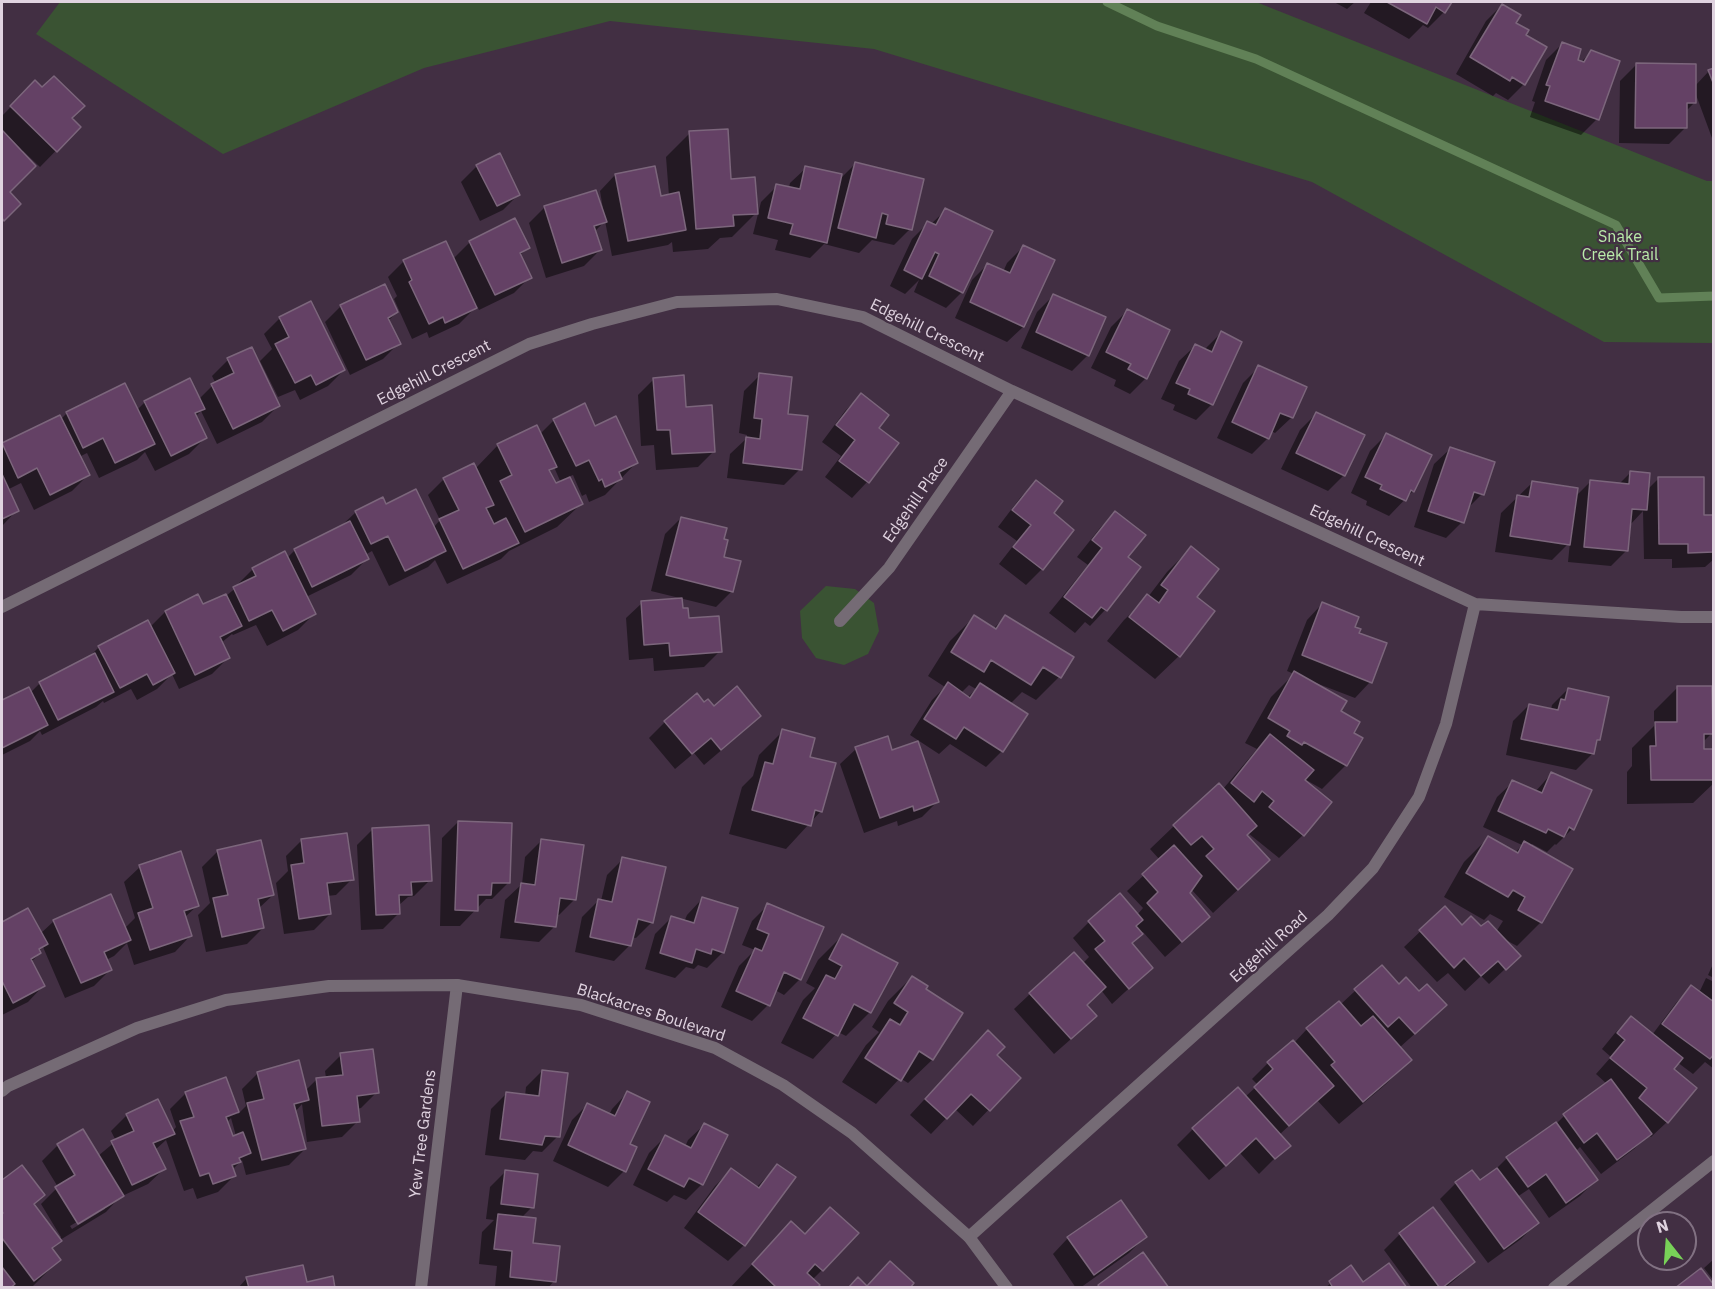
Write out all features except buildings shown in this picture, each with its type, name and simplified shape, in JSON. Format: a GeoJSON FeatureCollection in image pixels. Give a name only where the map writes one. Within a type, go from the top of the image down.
{"type":"FeatureCollection","features":[{"type":"Feature","properties":{"kind":"street","name":"Edgehill Crescent"},"geometry":{"type":"LineString","coordinates":[[2,607],[529,344],[592,324],[677,302],[777,299],[863,317],[1012,391],[1475,604],[1713,617]]}},
{"type":"Feature","properties":{"kind":"street","name":"Edgehill Place"},"geometry":{"type":"LineString","coordinates":[[840,621],[890,567],[1012,391]]}},
{"type":"Feature","properties":{"kind":"street","name":"Edgehill Road"},"geometry":{"type":"LineString","coordinates":[[969,1237],[1328,915],[1373,868],[1419,797],[1446,724],[1475,604]]}},
{"type":"Feature","properties":{"kind":"street","name":"Blackacres Boulevard"},"geometry":{"type":"LineString","coordinates":[[2,1091],[8,1086],[137,1028],[226,1000],[329,986],[457,985],[581,1005],[716,1048],[783,1085],[852,1133],[969,1237],[1007,1287]]}},
{"type":"Feature","properties":{"kind":"street","name":"Yew Tree Gardens"},"geometry":{"type":"LineString","coordinates":[[421,1287],[457,985]]}},
{"type":"Feature","properties":{"kind":"street"},"geometry":{"type":"LineString","coordinates":[[1554,1287],[1713,1161]]}},
{"type":"Feature","properties":{"kind":"green space","name":"Snake Creek Trail"},"geometry":{"type":"Polygon","coordinates":[[[60,2],[1256,2],[1707,181],[1713,181],[1713,343],[1604,342],[1312,182],[874,49],[610,21],[424,68],[223,154],[36,34],[60,2]]]}},
{"type":"Feature","properties":{"kind":"green space"},"geometry":{"type":"Polygon","coordinates":[[[826,586],[855,589],[874,603],[879,631],[868,654],[844,665],[816,658],[802,638],[800,611],[826,586]]]}},
{"type":"Feature","properties":{"kind":"waterway"},"geometry":{"type":"LineString","coordinates":[[1107,2],[1157,26],[1256,59],[1616,225],[1659,298],[1714,296]]}}]}
